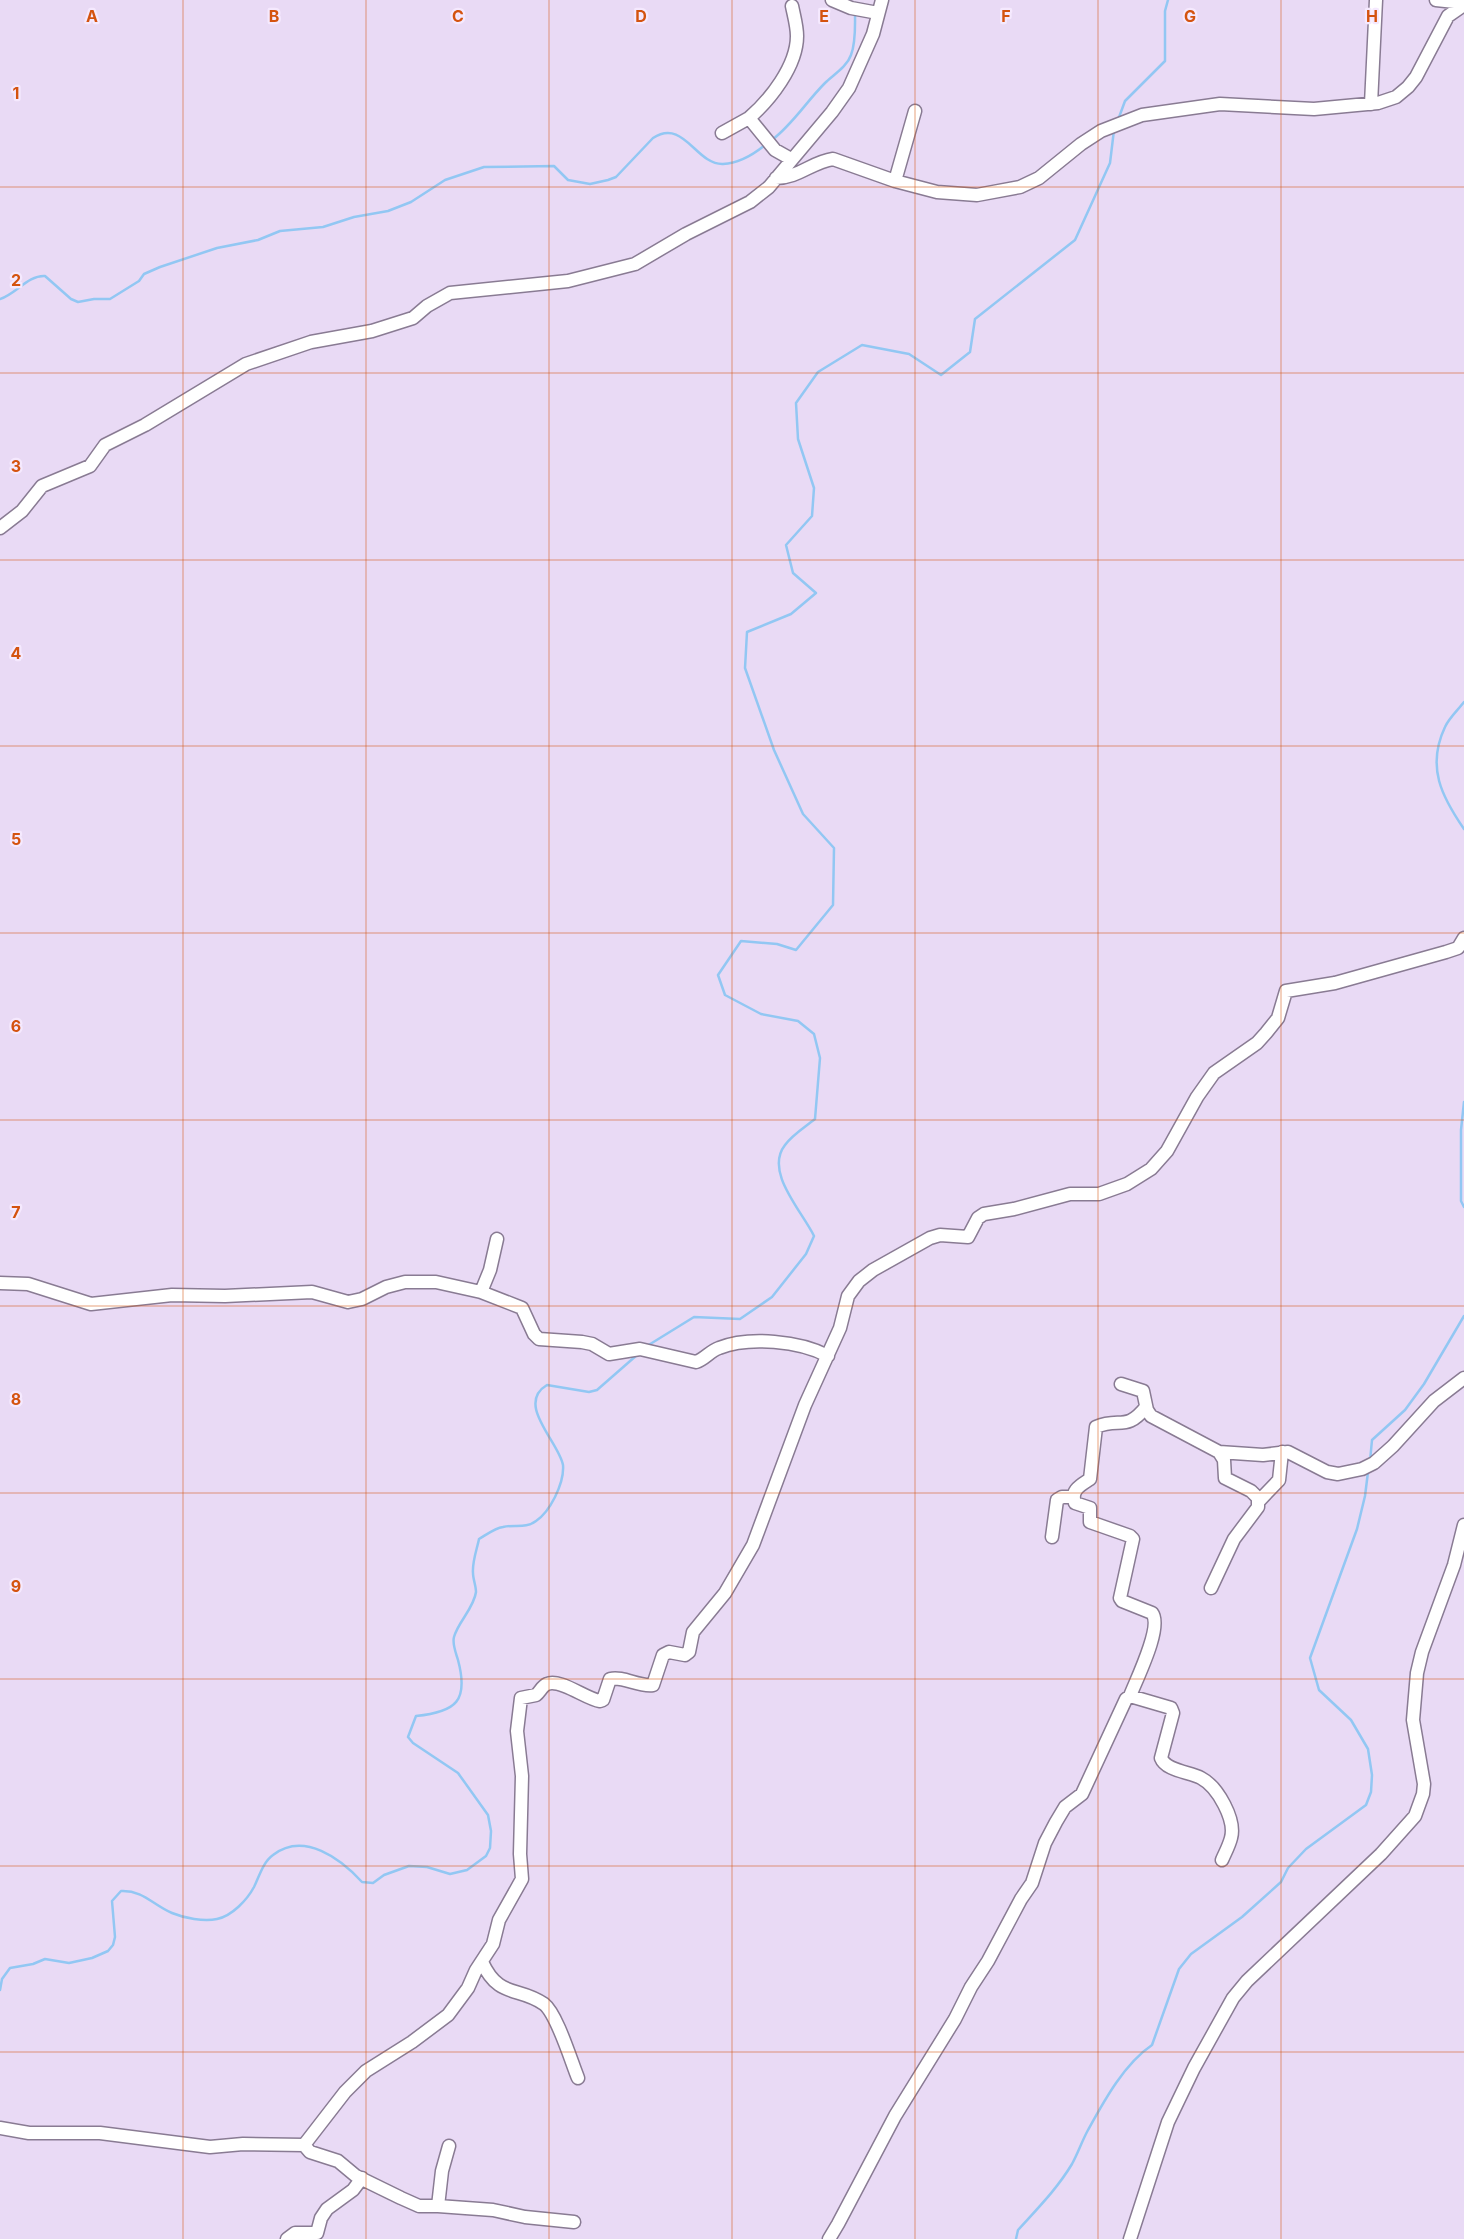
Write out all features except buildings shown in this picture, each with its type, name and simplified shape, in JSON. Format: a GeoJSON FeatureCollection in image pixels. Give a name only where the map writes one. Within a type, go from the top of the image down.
{"type":"FeatureCollection","features":[{"type":"Feature","properties":{"kind":"street"},"geometry":{"type":"LineString","coordinates":[[832,0],[878,14]]}},
{"type":"Feature","properties":{"kind":"street"},"geometry":{"type":"LineString","coordinates":[[0,528],[22,510],[42,486],[90,466],[105,445],[146,425],[246,364],[311,342],[372,331],[413,318],[428,306],[450,293],[568,281],[635,264],[686,234],[750,202],[760,195],[776,178],[790,159],[832,112],[849,88],[865,55],[882,0]]}},
{"type":"Feature","properties":{"kind":"street"},"geometry":{"type":"LineString","coordinates":[[1371,104],[1376,0]]}},
{"type":"Feature","properties":{"kind":"street"},"geometry":{"type":"LineString","coordinates":[[1436,0],[1464,4]]}},
{"type":"Feature","properties":{"kind":"street"},"geometry":{"type":"LineString","coordinates":[[776,178],[792,177],[826,160],[833,159],[894,181],[937,192],[956,195],[977,195],[1020,187],[1039,178],[1080,144],[1101,131],[1124,120],[1142,115],[1220,104],[1314,109],[1371,104],[1396,96],[1408,87],[1416,77],[1448,16],[1464,4]]}},
{"type":"Feature","properties":{"kind":"street"},"geometry":{"type":"LineString","coordinates":[[722,134],[749,118],[770,99],[789,64],[796,46],[797,36],[792,6]]}},
{"type":"Feature","properties":{"kind":"street"},"geometry":{"type":"LineString","coordinates":[[894,181],[916,111]]}},
{"type":"Feature","properties":{"kind":"street"},"geometry":{"type":"LineString","coordinates":[[749,118],[775,150],[790,159]]}},
{"type":"Feature","properties":{"kind":"street"},"geometry":{"type":"LineString","coordinates":[[304,2145],[345,2092],[366,2071],[412,2042],[448,2015],[468,1988],[493,1944],[499,1920],[522,1879],[520,1854],[522,1776],[517,1731],[522,1698],[536,1696],[543,1686],[550,1682],[600,1701],[603,1700],[610,1679],[615,1678],[642,1685],[652,1685],[666,1652],[685,1655],[689,1652],[693,1632],[725,1593],[753,1545],[804,1405],[840,1328],[848,1296],[859,1281],[888,1261],[930,1238],[940,1235],[968,1237],[978,1218],[984,1214],[1014,1209],[1070,1194],[1099,1194],[1127,1184],[1151,1169],[1167,1152],[1197,1096],[1214,1073],[1257,1043],[1266,1033],[1278,1018],[1286,991],[1335,983],[1446,952],[1458,948],[1464,938]]}},
{"type":"Feature","properties":{"kind":"street"},"geometry":{"type":"LineString","coordinates":[[481,1292],[490,1270],[497,1239]]}},
{"type":"Feature","properties":{"kind":"street"},"geometry":{"type":"LineString","coordinates":[[0,1283],[28,1284],[91,1304],[172,1295],[225,1296],[312,1292],[348,1302],[404,1282],[436,1282],[481,1292],[522,1308],[534,1334],[539,1339],[592,1344],[609,1354],[640,1349],[696,1362],[716,1348],[732,1343],[789,1342],[828,1356]]}},
{"type":"Feature","properties":{"kind":"street"},"geometry":{"type":"LineString","coordinates":[[1121,1384],[1143,1392],[1146,1407],[1151,1416],[1219,1452],[1264,1455],[1288,1452],[1327,1472],[1338,1474],[1362,1470],[1374,1463],[1393,1446],[1434,1401],[1464,1378]]}},
{"type":"Feature","properties":{"kind":"street"},"geometry":{"type":"LineString","coordinates":[[828,2239],[838,2224],[894,2116],[955,2019],[971,1987],[988,1961],[1021,1899],[1032,1883],[1051,1833],[1065,1807],[1082,1794],[1126,1699],[1130,1696],[1154,1633],[1155,1617],[1152,1613],[1122,1601],[1120,1598],[1132,1539],[1130,1536],[1090,1522],[1090,1508],[1075,1503],[1073,1497],[1078,1487],[1090,1479],[1096,1427],[1131,1422],[1138,1418],[1146,1407]]}},
{"type":"Feature","properties":{"kind":"street"},"geometry":{"type":"LineString","coordinates":[[1211,1588],[1234,1539],[1258,1507],[1255,1494],[1225,1478],[1224,1460],[1219,1452]]}},
{"type":"Feature","properties":{"kind":"street"},"geometry":{"type":"LineString","coordinates":[[1258,1502],[1279,1480],[1282,1452]]}},
{"type":"Feature","properties":{"kind":"street"},"geometry":{"type":"LineString","coordinates":[[1052,1536],[1057,1500],[1062,1497],[1073,1497]]}},
{"type":"Feature","properties":{"kind":"street"},"geometry":{"type":"LineString","coordinates":[[1130,2239],[1168,2122],[1194,2068],[1233,1998],[1246,1981],[1382,1854],[1415,1816],[1423,1794],[1424,1784],[1413,1720],[1416,1673],[1454,1565],[1464,1525]]}},
{"type":"Feature","properties":{"kind":"street"},"geometry":{"type":"LineString","coordinates":[[1130,1696],[1171,1708],[1172,1713],[1161,1758],[1166,1765],[1203,1779],[1216,1789],[1231,1823],[1232,1837],[1222,1860]]}},
{"type":"Feature","properties":{"kind":"street"},"geometry":{"type":"LineString","coordinates":[[482,1962],[490,1977],[507,1990],[544,2004],[552,2012],[578,2078]]}},
{"type":"Feature","properties":{"kind":"street"},"geometry":{"type":"LineString","coordinates":[[0,2128],[29,2133],[100,2133],[210,2147],[243,2144],[262,2146],[304,2145]]}},
{"type":"Feature","properties":{"kind":"street"},"geometry":{"type":"LineString","coordinates":[[304,2145],[310,2152],[338,2161],[362,2178],[419,2206],[493,2210],[525,2217],[574,2222]]}},
{"type":"Feature","properties":{"kind":"street"},"geometry":{"type":"LineString","coordinates":[[438,2206],[442,2171],[449,2146]]}},
{"type":"Feature","properties":{"kind":"street"},"geometry":{"type":"LineString","coordinates":[[287,2239],[295,2233],[317,2233],[321,2218],[327,2209],[353,2190],[362,2178]]}},
{"type":"Feature","properties":{"kind":"waterway"},"geometry":{"type":"LineString","coordinates":[[1118,120],[1125,101],[1165,61],[1165,11],[1168,0]]}},
{"type":"Feature","properties":{"kind":"waterway"},"geometry":{"type":"LineString","coordinates":[[772,140],[849,59],[853,50],[855,13]]}},
{"type":"Feature","properties":{"kind":"waterway"},"geometry":{"type":"LineString","coordinates":[[647,1346],[694,1317],[740,1319],[772,1297],[806,1254],[814,1236],[787,1191],[779,1167],[780,1156],[785,1145],[795,1134],[815,1119],[820,1058],[814,1034],[798,1021],[761,1014],[725,995],[718,975],[741,941],[777,944],[796,950],[833,905],[834,848],[803,814],[774,750],[745,668],[747,632],[791,614],[816,593],[793,573],[786,545],[812,516],[814,488],[798,439],[796,403],[818,372],[862,345],[909,354],[941,375],[970,352],[975,319],[1075,240],[1110,163],[1114,130]]}},
{"type":"Feature","properties":{"kind":"waterway"},"geometry":{"type":"LineString","coordinates":[[0,299],[39,276],[45,276],[71,299],[78,302],[110,299],[139,281],[144,274],[160,267],[217,248],[258,240],[280,231],[323,227],[354,217],[388,211],[411,202],[445,180],[484,167],[554,166],[568,180],[590,184],[616,177],[653,138],[664,133],[682,138],[705,158],[723,164],[746,158],[765,145]]}},
{"type":"Feature","properties":{"kind":"waterway"},"geometry":{"type":"LineString","coordinates":[[1464,702],[1445,727],[1439,742],[1437,755],[1439,781],[1443,793],[1464,829]]}},
{"type":"Feature","properties":{"kind":"waterway"},"geometry":{"type":"LineString","coordinates":[[1464,1102],[1461,1130],[1461,1201],[1464,1207]]}},
{"type":"Feature","properties":{"kind":"waterway"},"geometry":{"type":"LineString","coordinates":[[1370,1461],[1372,1440],[1405,1410],[1424,1384],[1464,1316]]}},
{"type":"Feature","properties":{"kind":"waterway"},"geometry":{"type":"LineString","coordinates":[[0,1990],[2,1979],[10,1968],[33,1964],[45,1959],[69,1963],[92,1958],[108,1951],[113,1945],[115,1937],[112,1901],[121,1891],[142,1895],[165,1910],[177,1915],[194,1919],[212,1920],[228,1915],[238,1907],[251,1892],[270,1858],[285,1848],[297,1846],[321,1851],[344,1865],[362,1882],[373,1883],[384,1875],[409,1866],[427,1867],[450,1874],[467,1870],[486,1856],[490,1848],[491,1831],[488,1815],[458,1773],[413,1743],[408,1737],[416,1716],[430,1714],[450,1707],[460,1695],[462,1685],[461,1674],[454,1649],[454,1640],[456,1631],[475,1598],[476,1590],[473,1569],[479,1539],[500,1528],[524,1526],[536,1521],[549,1507],[560,1486],[563,1465],[537,1413],[535,1402],[538,1393],[547,1385],[589,1392],[597,1390],[637,1355]]}},
{"type":"Feature","properties":{"kind":"waterway"},"geometry":{"type":"LineString","coordinates":[[1016,2239],[1018,2230],[1066,2173],[1088,2130],[1116,2084],[1132,2062],[1152,2045],[1179,1969],[1191,1954],[1242,1917],[1281,1882],[1288,1868],[1306,1849],[1366,1805],[1371,1792],[1372,1775],[1368,1749],[1351,1720],[1319,1690],[1310,1658],[1357,1529],[1365,1496],[1368,1472]]}}]}
